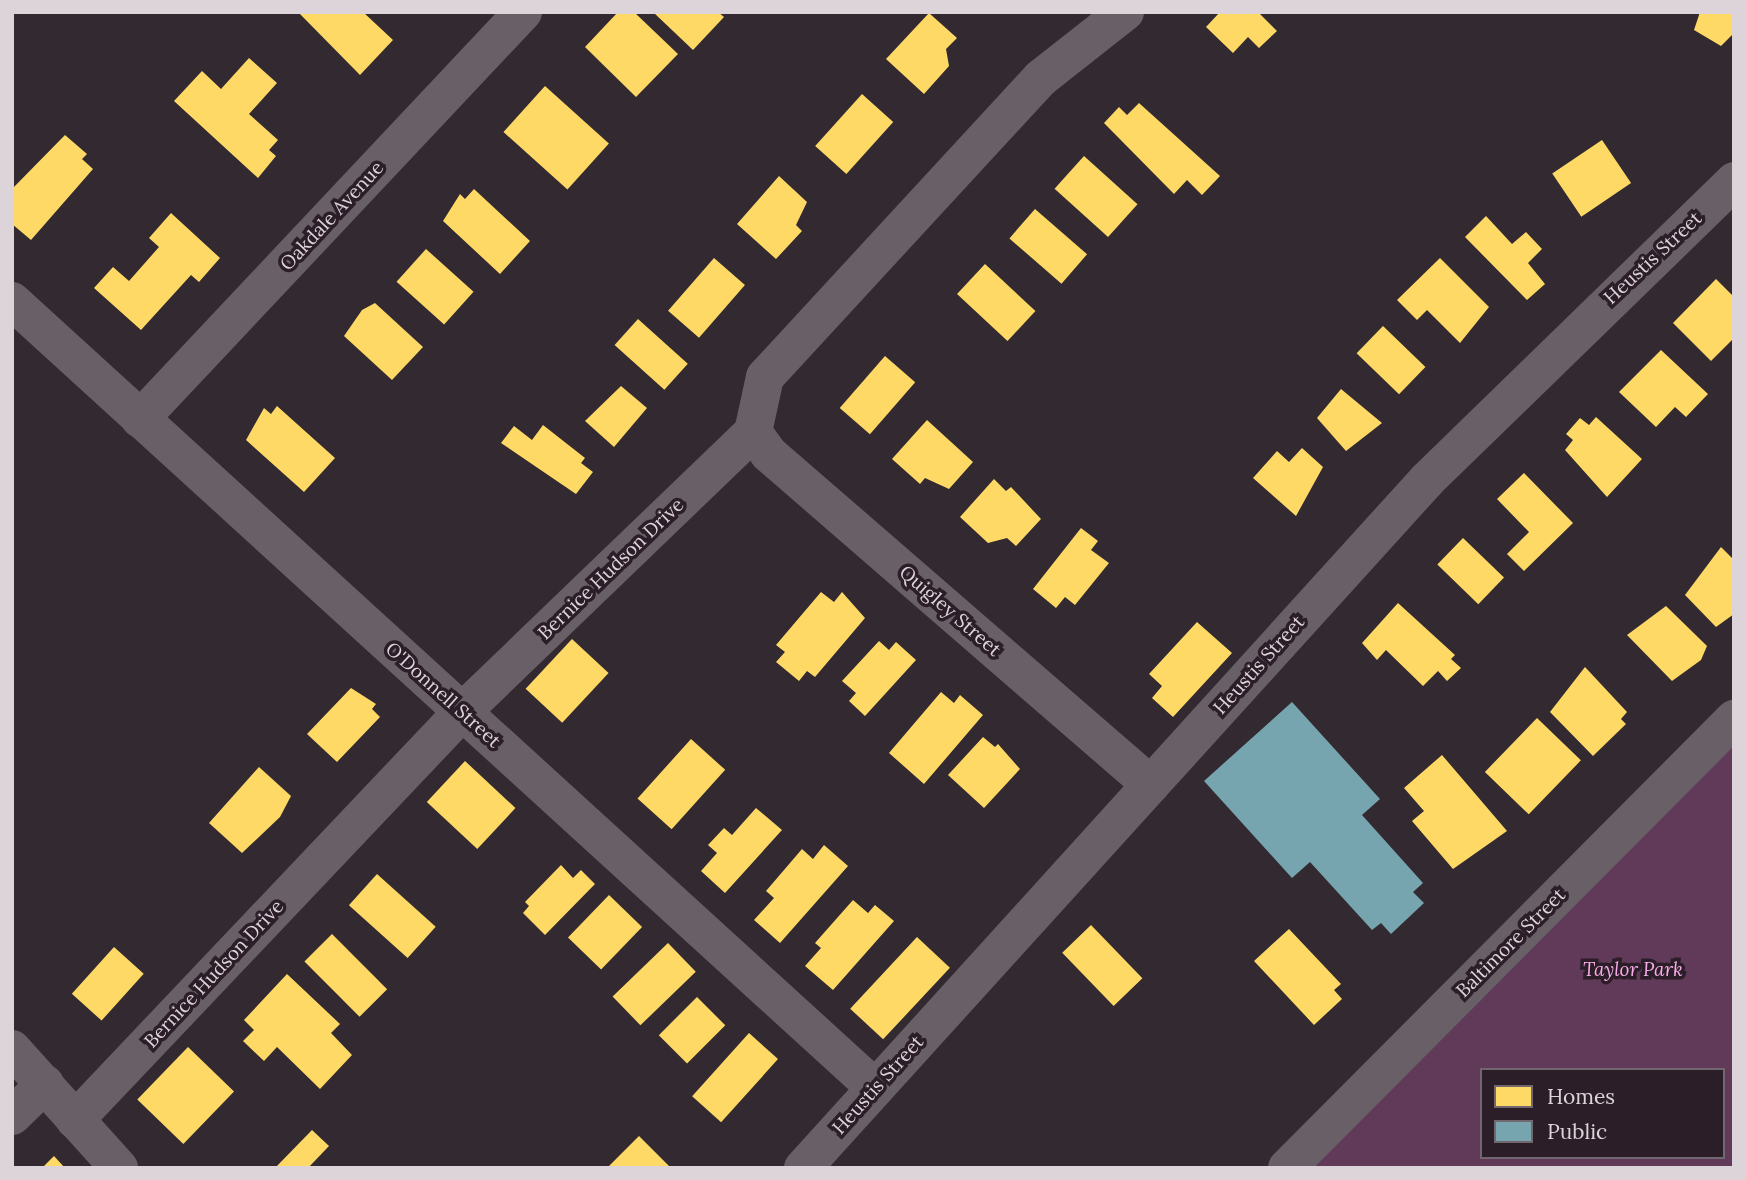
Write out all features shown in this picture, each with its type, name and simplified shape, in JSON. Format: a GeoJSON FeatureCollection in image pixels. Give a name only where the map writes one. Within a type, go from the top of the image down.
{"type":"FeatureCollection","features":[{"type":"Feature","properties":{"kind":"street","name":"Oakdale Avenue"},"geometry":{"type":"LineString","coordinates":[[140,419],[523,12]]}},
{"type":"Feature","properties":{"kind":"street"},"geometry":{"type":"LineString","coordinates":[[753,432],[765,377],[1041,78],[1125,12]]}},
{"type":"Feature","properties":{"kind":"street","name":"Heustis Street"},"geometry":{"type":"LineString","coordinates":[[803,1168],[1427,480],[1734,181]]}},
{"type":"Feature","properties":{"kind":"street","name":"O'Donnell Street"},"geometry":{"type":"LineString","coordinates":[[12,301],[875,1088]]}},
{"type":"Feature","properties":{"kind":"street","name":"Bernice Hudson Drive"},"geometry":{"type":"LineString","coordinates":[[75,1120],[462,712],[753,432]]}},
{"type":"Feature","properties":{"kind":"street","name":"Quigley Street"},"geometry":{"type":"LineString","coordinates":[[753,432],[769,454],[1151,785]]}},
{"type":"Feature","properties":{"kind":"street","name":"Baltimore Street"},"geometry":{"type":"LineString","coordinates":[[1287,1168],[1734,719]]}},
{"type":"Feature","properties":{"kind":"street"},"geometry":{"type":"LineString","coordinates":[[12,1049],[119,1168]]}},
{"type":"Feature","properties":{"kind":"street"},"geometry":{"type":"LineString","coordinates":[[12,1116],[45,1084]]}},
{"type":"Feature","properties":{"kind":"green space","name":"Taylor Park"},"geometry":{"type":"Polygon","coordinates":[[[1734,719],[1734,1168],[1304,1168],[1734,719]]]}},
{"type":"Feature","properties":{"kind":"building: Homes"},"geometry":{"type":"Polygon","coordinates":[[[298,12],[363,12],[393,40],[360,75],[298,12]]]}},
{"type":"Feature","properties":{"kind":"building: Homes"},"geometry":{"type":"Polygon","coordinates":[[[618,12],[634,12],[678,54],[636,97],[585,47],[618,12]]]}},
{"type":"Feature","properties":{"kind":"building: Homes"},"geometry":{"type":"Polygon","coordinates":[[[653,12],[718,12],[724,17],[693,50],[653,12]]]}},
{"type":"Feature","properties":{"kind":"building: Homes"},"geometry":{"type":"Polygon","coordinates":[[[1220,12],[1258,12],[1277,31],[1259,48],[1248,37],[1233,53],[1206,27],[1220,12]]]}},
{"type":"Feature","properties":{"kind":"building: Homes"},"geometry":{"type":"Polygon","coordinates":[[[1700,12],[1734,12],[1734,33],[1721,46],[1694,30],[1700,12]]]}},
{"type":"Feature","properties":{"kind":"building: Homes"},"geometry":{"type":"Polygon","coordinates":[[[929,13],[957,38],[946,49],[949,66],[924,94],[886,59],[929,13]]]}},
{"type":"Feature","properties":{"kind":"building: Homes"},"geometry":{"type":"Polygon","coordinates":[[[249,58],[277,83],[249,114],[278,140],[269,150],[276,156],[258,178],[174,101],[202,71],[221,89],[249,58]]]}},
{"type":"Feature","properties":{"kind":"building: Homes"},"geometry":{"type":"Polygon","coordinates":[[[545,86],[609,144],[567,190],[504,132],[545,86]]]}},
{"type":"Feature","properties":{"kind":"building: Homes"},"geometry":{"type":"Polygon","coordinates":[[[862,94],[893,122],[846,174],[815,146],[862,94]]]}},
{"type":"Feature","properties":{"kind":"building: Homes"},"geometry":{"type":"Polygon","coordinates":[[[1139,103],[1220,176],[1202,195],[1187,180],[1174,194],[1104,123],[1119,107],[1127,115],[1139,103]]]}},
{"type":"Feature","properties":{"kind":"building: Homes"},"geometry":{"type":"Polygon","coordinates":[[[65,135],[87,154],[82,159],[93,169],[31,240],[12,224],[12,189],[65,135]]]}},
{"type":"Feature","properties":{"kind":"building: Homes"},"geometry":{"type":"Polygon","coordinates":[[[1602,140],[1631,183],[1581,217],[1552,174],[1602,140]]]}},
{"type":"Feature","properties":{"kind":"building: Homes"},"geometry":{"type":"Polygon","coordinates":[[[1084,156],[1138,204],[1108,237],[1055,189],[1084,156]]]}},
{"type":"Feature","properties":{"kind":"building: Homes"},"geometry":{"type":"Polygon","coordinates":[[[779,176],[807,202],[796,225],[802,231],[776,259],[737,224],[779,176]]]}},
{"type":"Feature","properties":{"kind":"building: Homes"},"geometry":{"type":"Polygon","coordinates":[[[474,189],[530,241],[500,274],[443,221],[460,194],[465,199],[474,189]]]}},
{"type":"Feature","properties":{"kind":"building: Homes"},"geometry":{"type":"Polygon","coordinates":[[[1035,209],[1087,254],[1061,284],[1009,238],[1035,209]]]}},
{"type":"Feature","properties":{"kind":"building: Homes"},"geometry":{"type":"Polygon","coordinates":[[[171,213],[220,258],[199,282],[191,275],[141,330],[94,288],[113,267],[129,281],[159,247],[149,238],[171,213]]]}},
{"type":"Feature","properties":{"kind":"building: Homes"},"geometry":{"type":"Polygon","coordinates":[[[1486,216],[1512,244],[1526,232],[1542,249],[1528,263],[1545,284],[1527,300],[1465,237],[1486,216]]]}},
{"type":"Feature","properties":{"kind":"building: Homes"},"geometry":{"type":"Polygon","coordinates":[[[426,249],[474,292],[444,325],[397,282],[426,249]]]}},
{"type":"Feature","properties":{"kind":"building: Homes"},"geometry":{"type":"Polygon","coordinates":[[[714,258],[745,285],[699,338],[668,311],[714,258]]]}},
{"type":"Feature","properties":{"kind":"building: Homes"},"geometry":{"type":"Polygon","coordinates":[[[1440,258],[1489,307],[1460,343],[1427,310],[1417,320],[1397,300],[1440,258]]]}},
{"type":"Feature","properties":{"kind":"building: Homes"},"geometry":{"type":"Polygon","coordinates":[[[985,264],[1035,311],[1008,341],[957,294],[985,264]]]}},
{"type":"Feature","properties":{"kind":"building: Homes"},"geometry":{"type":"Polygon","coordinates":[[[1716,279],[1734,297],[1734,338],[1711,361],[1673,323],[1716,279]]]}},
{"type":"Feature","properties":{"kind":"building: Homes"},"geometry":{"type":"Polygon","coordinates":[[[375,303],[423,347],[392,380],[344,336],[362,310],[375,303]]]}},
{"type":"Feature","properties":{"kind":"building: Homes"},"geometry":{"type":"Polygon","coordinates":[[[638,319],[688,364],[664,390],[615,345],[638,319]]]}},
{"type":"Feature","properties":{"kind":"building: Homes"},"geometry":{"type":"Polygon","coordinates":[[[1383,326],[1425,367],[1399,394],[1357,353],[1383,326]]]}},
{"type":"Feature","properties":{"kind":"building: Homes"},"geometry":{"type":"Polygon","coordinates":[[[1661,350],[1708,394],[1686,417],[1675,407],[1656,427],[1619,392],[1661,350]]]}},
{"type":"Feature","properties":{"kind":"building: Homes"},"geometry":{"type":"Polygon","coordinates":[[[885,356],[915,382],[870,434],[840,408],[885,356]]]}},
{"type":"Feature","properties":{"kind":"building: Homes"},"geometry":{"type":"Polygon","coordinates":[[[621,386],[647,408],[614,447],[585,421],[621,386]]]}},
{"type":"Feature","properties":{"kind":"building: Homes"},"geometry":{"type":"Polygon","coordinates":[[[1341,389],[1382,423],[1346,451],[1317,418],[1341,389]]]}},
{"type":"Feature","properties":{"kind":"building: Homes"},"geometry":{"type":"Polygon","coordinates":[[[277,406],[335,458],[304,492],[246,440],[264,408],[271,414],[277,406]]]}},
{"type":"Feature","properties":{"kind":"building: Homes"},"geometry":{"type":"Polygon","coordinates":[[[1596,417],[1642,459],[1607,497],[1565,450],[1573,440],[1566,434],[1580,418],[1589,425],[1596,417]]]}},
{"type":"Feature","properties":{"kind":"building: Homes"},"geometry":{"type":"Polygon","coordinates":[[[927,420],[973,462],[949,489],[925,478],[920,484],[892,459],[927,420]]]}},
{"type":"Feature","properties":{"kind":"building: Homes"},"geometry":{"type":"Polygon","coordinates":[[[543,425],[585,458],[581,463],[593,472],[576,494],[501,443],[514,426],[532,440],[543,425]]]}},
{"type":"Feature","properties":{"kind":"building: Homes"},"geometry":{"type":"Polygon","coordinates":[[[1302,448],[1323,467],[1296,516],[1253,478],[1277,451],[1289,462],[1302,448]]]}},
{"type":"Feature","properties":{"kind":"building: Homes"},"geometry":{"type":"Polygon","coordinates":[[[1524,473],[1573,523],[1524,571],[1507,554],[1529,532],[1497,499],[1524,473]]]}},
{"type":"Feature","properties":{"kind":"building: Homes"},"geometry":{"type":"Polygon","coordinates":[[[994,479],[1006,491],[1011,487],[1041,519],[1016,546],[1007,538],[988,543],[960,517],[994,479]]]}},
{"type":"Feature","properties":{"kind":"building: Homes"},"geometry":{"type":"Polygon","coordinates":[[[1081,528],[1098,541],[1091,550],[1109,563],[1075,605],[1065,597],[1056,608],[1033,589],[1081,528]]]}},
{"type":"Feature","properties":{"kind":"building: Homes"},"geometry":{"type":"Polygon","coordinates":[[[1463,538],[1504,578],[1478,604],[1437,565],[1463,538]]]}},
{"type":"Feature","properties":{"kind":"building: Homes"},"geometry":{"type":"Polygon","coordinates":[[[1721,547],[1734,560],[1734,614],[1716,627],[1685,595],[1721,547]]]}},
{"type":"Feature","properties":{"kind":"building: Homes"},"geometry":{"type":"Polygon","coordinates":[[[821,592],[834,602],[842,592],[865,618],[815,677],[807,671],[799,681],[776,662],[785,652],[776,645],[821,592]]]}},
{"type":"Feature","properties":{"kind":"building: Homes"},"geometry":{"type":"Polygon","coordinates":[[[1398,603],[1455,655],[1451,659],[1461,668],[1447,681],[1438,671],[1423,686],[1386,650],[1377,660],[1362,643],[1398,603]]]}},
{"type":"Feature","properties":{"kind":"building: Homes"},"geometry":{"type":"Polygon","coordinates":[[[1666,606],[1707,646],[1701,660],[1672,681],[1627,635],[1666,606]]]}},
{"type":"Feature","properties":{"kind":"building: Homes"},"geometry":{"type":"Polygon","coordinates":[[[1197,622],[1232,653],[1173,717],[1152,698],[1162,686],[1149,674],[1197,622]]]}},
{"type":"Feature","properties":{"kind":"building: Homes"},"geometry":{"type":"Polygon","coordinates":[[[572,639],[609,673],[562,723],[526,689],[572,639]]]}},
{"type":"Feature","properties":{"kind":"building: Homes"},"geometry":{"type":"Polygon","coordinates":[[[879,641],[889,650],[896,642],[916,660],[865,716],[849,701],[856,693],[842,681],[879,641]]]}},
{"type":"Feature","properties":{"kind":"building: Homes"},"geometry":{"type":"Polygon","coordinates":[[[1585,667],[1627,712],[1621,719],[1626,724],[1593,756],[1550,712],[1585,667]]]}},
{"type":"Feature","properties":{"kind":"building: Homes"},"geometry":{"type":"Polygon","coordinates":[[[351,688],[376,704],[372,709],[380,717],[337,762],[307,734],[351,688]]]}},
{"type":"Feature","properties":{"kind":"building: Homes"},"geometry":{"type":"Polygon","coordinates":[[[941,692],[954,703],[960,695],[983,715],[924,784],[889,753],[941,692]]]}},
{"type":"Feature","properties":{"kind":"building: Homes"},"geometry":{"type":"Polygon","coordinates":[[[1537,718],[1581,760],[1529,814],[1485,772],[1537,718]]]}},
{"type":"Feature","properties":{"kind":"building: Homes"},"geometry":{"type":"Polygon","coordinates":[[[983,737],[995,747],[998,744],[1020,769],[984,808],[948,775],[983,737]]]}},
{"type":"Feature","properties":{"kind":"building: Homes"},"geometry":{"type":"Polygon","coordinates":[[[691,739],[725,770],[672,829],[637,798],[691,739]]]}},
{"type":"Feature","properties":{"kind":"building: Homes"},"geometry":{"type":"Polygon","coordinates":[[[1442,755],[1507,831],[1453,869],[1412,821],[1424,811],[1404,788],[1442,755]]]}},
{"type":"Feature","properties":{"kind":"building: Homes"},"geometry":{"type":"Polygon","coordinates":[[[465,761],[515,808],[477,849],[427,802],[465,761]]]}},
{"type":"Feature","properties":{"kind":"building: Homes"},"geometry":{"type":"Polygon","coordinates":[[[259,767],[291,796],[280,817],[242,853],[209,823],[259,767]]]}},
{"type":"Feature","properties":{"kind":"building: Homes"},"geometry":{"type":"Polygon","coordinates":[[[756,808],[782,830],[725,893],[701,871],[717,853],[708,845],[724,828],[732,835],[756,808]]]}},
{"type":"Feature","properties":{"kind":"building: Homes"},"geometry":{"type":"Polygon","coordinates":[[[824,845],[848,866],[780,943],[754,920],[774,898],[766,891],[802,849],[813,859],[824,845]]]}},
{"type":"Feature","properties":{"kind":"building: Homes"},"geometry":{"type":"Polygon","coordinates":[[[561,865],[573,878],[581,870],[595,884],[545,935],[523,913],[529,906],[525,902],[561,865]]]}},
{"type":"Feature","properties":{"kind":"building: Homes"},"geometry":{"type":"Polygon","coordinates":[[[377,874],[436,927],[408,958],[349,905],[377,874]]]}},
{"type":"Feature","properties":{"kind":"building: Homes"},"geometry":{"type":"Polygon","coordinates":[[[609,895],[642,927],[601,969],[568,937],[609,895]]]}},
{"type":"Feature","properties":{"kind":"building: Homes"},"geometry":{"type":"Polygon","coordinates":[[[853,900],[868,913],[875,905],[894,921],[833,990],[805,966],[821,948],[815,943],[853,900]]]}},
{"type":"Feature","properties":{"kind":"building: Homes"},"geometry":{"type":"Polygon","coordinates":[[[1091,925],[1142,978],[1114,1006],[1062,953],[1091,925]]]}},
{"type":"Feature","properties":{"kind":"building: Homes"},"geometry":{"type":"Polygon","coordinates":[[[1289,929],[1341,984],[1334,990],[1342,999],[1314,1025],[1254,961],[1289,929]]]}},
{"type":"Feature","properties":{"kind":"building: Homes"},"geometry":{"type":"Polygon","coordinates":[[[332,934],[387,989],[360,1017],[304,962],[332,934]]]}},
{"type":"Feature","properties":{"kind":"building: Homes"},"geometry":{"type":"Polygon","coordinates":[[[917,937],[950,968],[883,1039],[850,1009],[917,937]]]}},
{"type":"Feature","properties":{"kind":"building: Homes"},"geometry":{"type":"Polygon","coordinates":[[[668,943],[696,972],[640,1025],[613,996],[668,943]]]}},
{"type":"Feature","properties":{"kind":"building: Homes"},"geometry":{"type":"Polygon","coordinates":[[[114,947],[144,974],[102,1021],[72,994],[114,947]]]}},
{"type":"Feature","properties":{"kind":"building: Homes"},"geometry":{"type":"Polygon","coordinates":[[[287,974],[340,1024],[331,1033],[352,1055],[320,1089],[277,1047],[264,1061],[243,1041],[254,1030],[244,1020],[287,974]]]}},
{"type":"Feature","properties":{"kind":"building: Homes"},"geometry":{"type":"Polygon","coordinates":[[[697,997],[725,1025],[687,1063],[659,1035],[697,997]]]}},
{"type":"Feature","properties":{"kind":"building: Homes"},"geometry":{"type":"Polygon","coordinates":[[[749,1033],[778,1059],[721,1122],[692,1096],[749,1033]]]}},
{"type":"Feature","properties":{"kind":"building: Homes"},"geometry":{"type":"Polygon","coordinates":[[[188,1047],[234,1091],[183,1144],[137,1100],[188,1047]]]}},
{"type":"Feature","properties":{"kind":"building: Homes"},"geometry":{"type":"Polygon","coordinates":[[[312,1130],[329,1146],[308,1168],[275,1168],[312,1130]]]}},
{"type":"Feature","properties":{"kind":"building: Homes"},"geometry":{"type":"Polygon","coordinates":[[[639,1136],[671,1168],[607,1168],[639,1136]]]}},
{"type":"Feature","properties":{"kind":"building: Homes"},"geometry":{"type":"Polygon","coordinates":[[[54,1156],[65,1168],[42,1168],[54,1156]]]}},
{"type":"Feature","properties":{"kind":"building: Public"},"geometry":{"type":"Polygon","coordinates":[[[1292,702],[1380,799],[1362,815],[1423,883],[1413,892],[1424,903],[1391,934],[1381,923],[1372,930],[1310,862],[1292,878],[1204,781],[1292,702]]]}}]}
